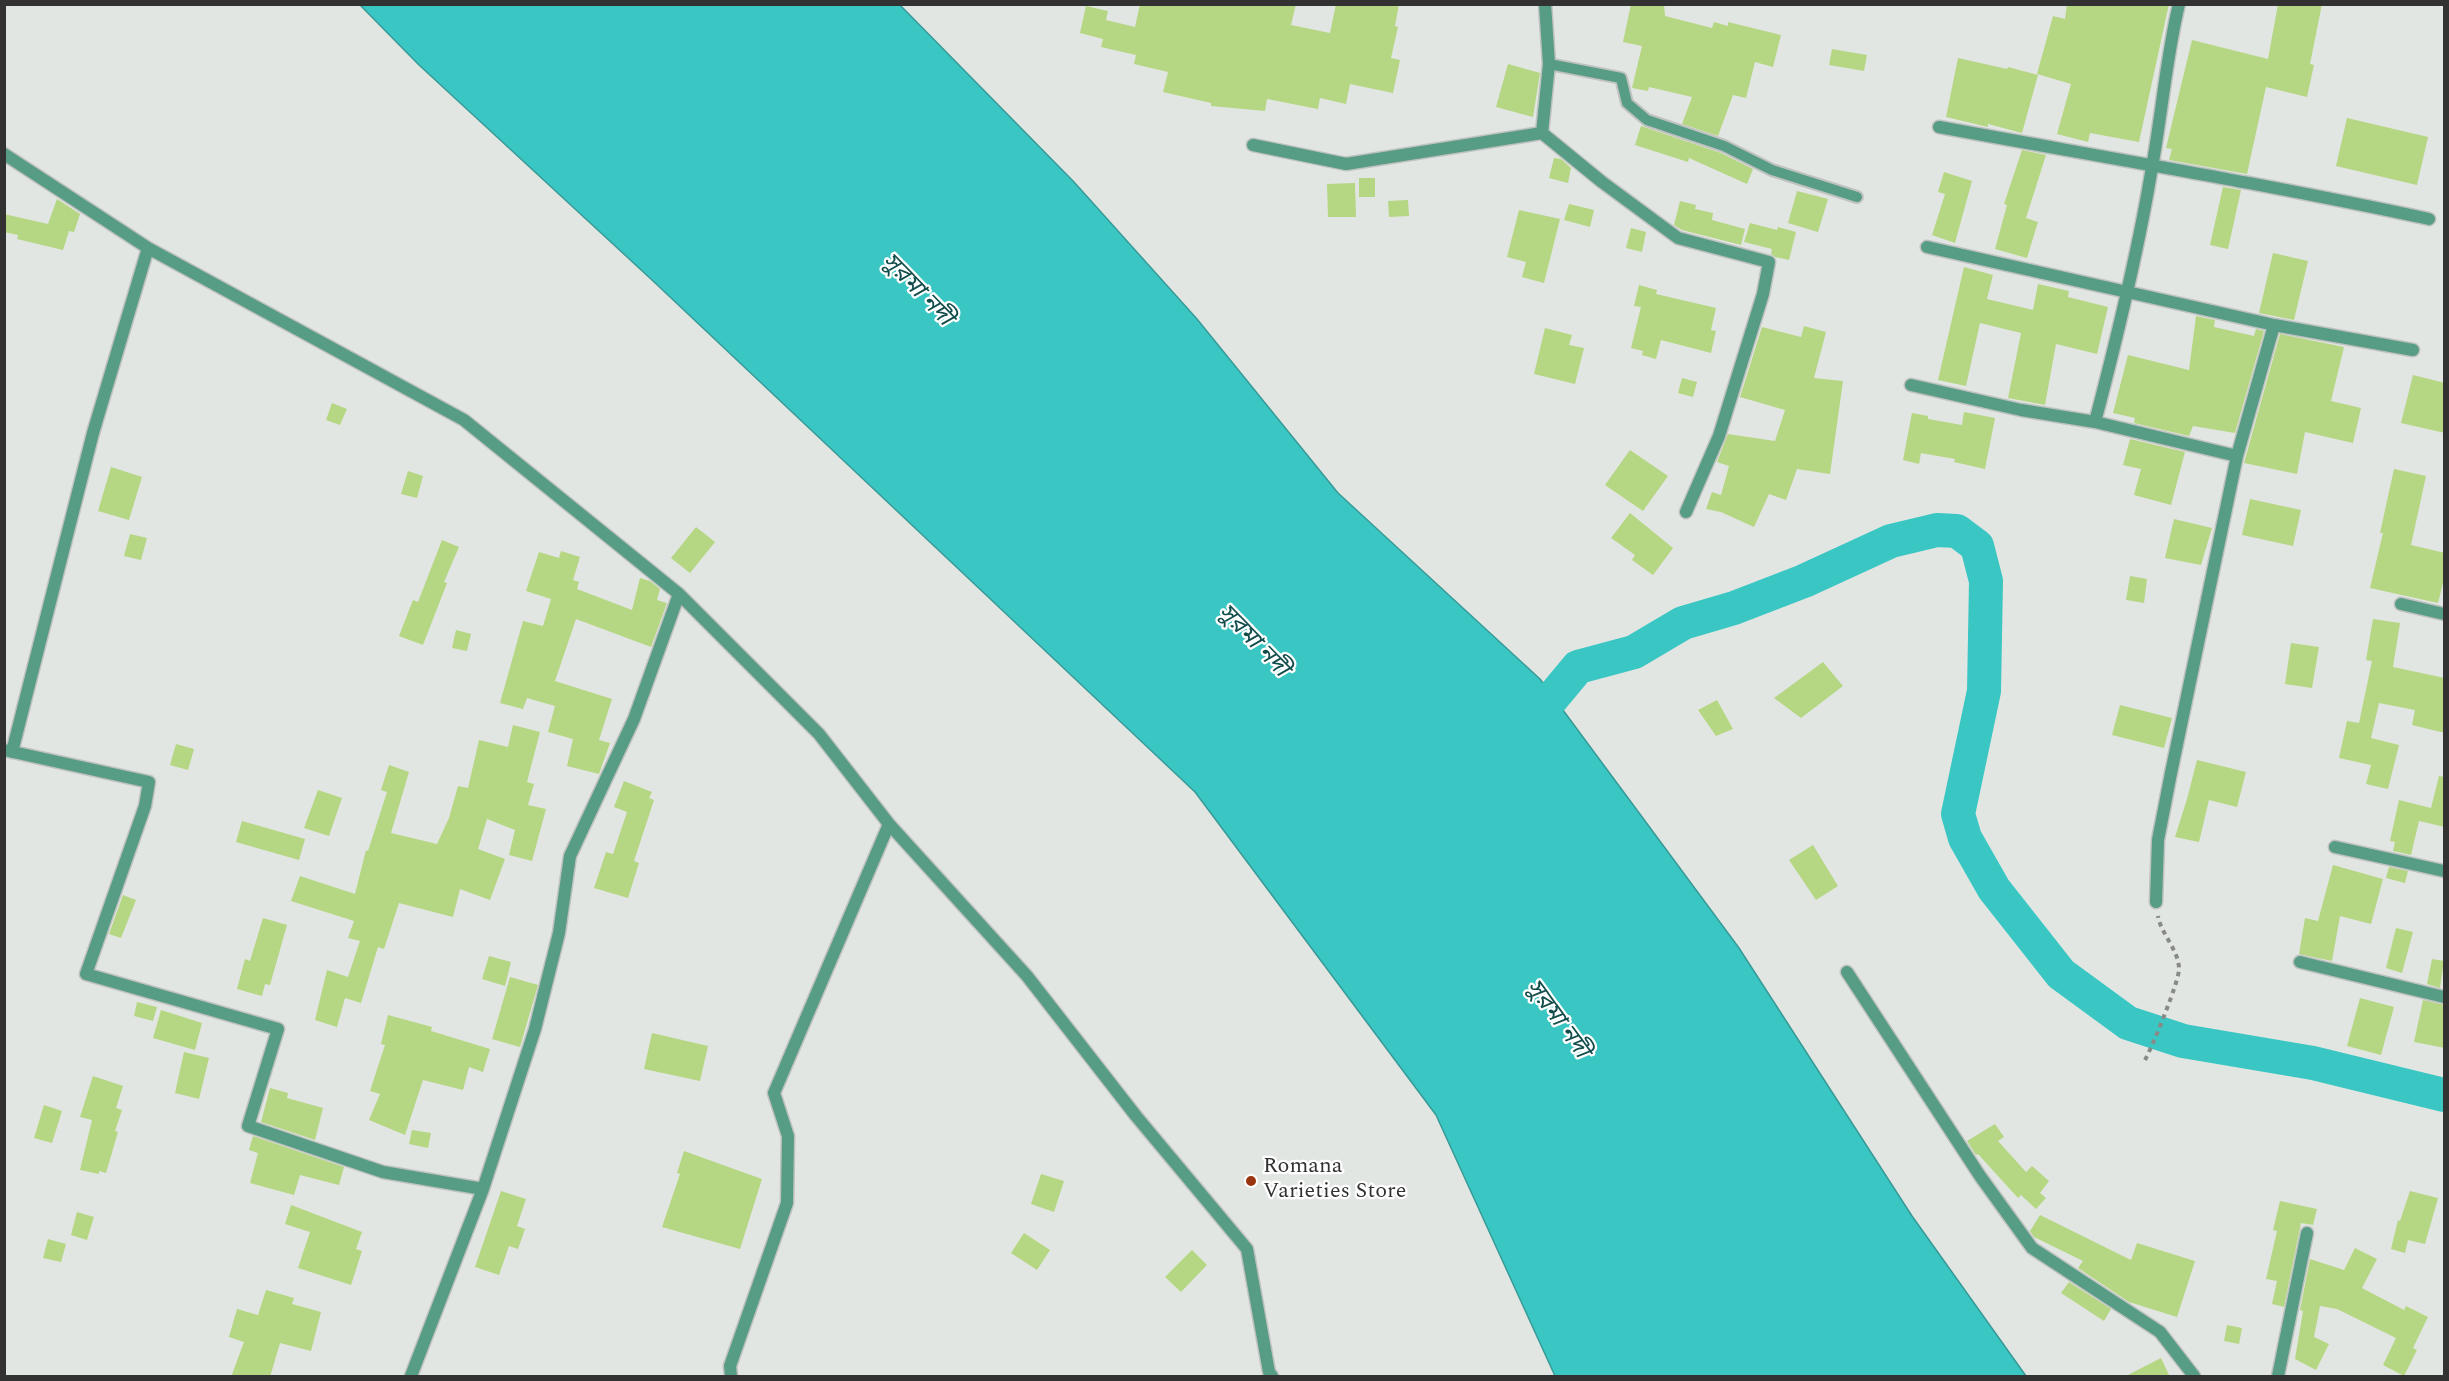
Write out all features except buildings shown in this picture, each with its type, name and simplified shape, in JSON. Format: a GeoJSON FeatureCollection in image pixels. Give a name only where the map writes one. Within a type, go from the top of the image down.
{"type":"FeatureCollection","features":[{"type":"Feature","properties":{"kind":"street"},"geometry":{"type":"LineString","coordinates":[[1542,133],[1549,64],[1545,4]]}},
{"type":"Feature","properties":{"kind":"street"},"geometry":{"type":"LineString","coordinates":[[2095,422],[2128,293],[2152,167],[2172,32],[2179,4]]}},
{"type":"Feature","properties":{"kind":"street"},"geometry":{"type":"LineString","coordinates":[[1939,127],[2152,167],[2289,189],[2428,219]]}},
{"type":"Feature","properties":{"kind":"street"},"geometry":{"type":"LineString","coordinates":[[1253,145],[1346,164],[1542,133],[1602,182],[1678,238],[1769,262],[1763,294],[1719,436],[1686,512]]}},
{"type":"Feature","properties":{"kind":"street"},"geometry":{"type":"LineString","coordinates":[[4,154],[148,248],[464,420],[679,594],[819,734],[889,824],[1027,976],[1136,1116],[1247,1250],[1269,1372],[1272,1377]]}},
{"type":"Feature","properties":{"kind":"street"},"geometry":{"type":"LineString","coordinates":[[1928,246],[2274,325],[2413,350]]}},
{"type":"Feature","properties":{"kind":"street"},"geometry":{"type":"LineString","coordinates":[[148,248],[93,433],[8,751],[149,782],[145,806],[86,974],[278,1029],[248,1126],[382,1172],[483,1190]]}},
{"type":"Feature","properties":{"kind":"street"},"geometry":{"type":"LineString","coordinates":[[2156,902],[2158,840],[2237,456],[2274,325]]}},
{"type":"Feature","properties":{"kind":"street"},"geometry":{"type":"LineString","coordinates":[[1911,385],[2021,410],[2095,422],[2237,456]]}},
{"type":"Feature","properties":{"kind":"street"},"geometry":{"type":"LineString","coordinates":[[411,1377],[483,1190],[535,1029],[559,933],[570,856],[634,719],[679,594]]}},
{"type":"Feature","properties":{"kind":"street"},"geometry":{"type":"LineString","coordinates":[[2401,604],[2445,614]]}},
{"type":"Feature","properties":{"kind":"street"},"geometry":{"type":"LineString","coordinates":[[731,1377],[730,1366],[787,1203],[788,1136],[774,1093],[889,824]]}},
{"type":"Feature","properties":{"kind":"street"},"geometry":{"type":"LineString","coordinates":[[2335,847],[2445,871]]}},
{"type":"Feature","properties":{"kind":"street"},"geometry":{"type":"LineString","coordinates":[[2300,962],[2445,997]]}},
{"type":"Feature","properties":{"kind":"street"},"geometry":{"type":"LineString","coordinates":[[1847,972],[1980,1176],[2032,1248],[2160,1332],[2194,1377]]}},
{"type":"Feature","properties":{"kind":"street"},"geometry":{"type":"LineString","coordinates":[[2278,1377],[2307,1233]]}},
{"type":"Feature","properties":{"kind":"lane"},"geometry":{"type":"LineString","coordinates":[[1549,64],[1621,78],[1627,103],[1647,120],[1724,146],[1772,170],[1857,196]]}},
{"type":"Feature","properties":{"kind":"path"},"geometry":{"type":"LineString","coordinates":[[2145,1060],[2179,968],[2161,927],[2156,902]]}},
{"type":"Feature","properties":{"kind":"water","name":"সুরমা নদী"},"geometry":{"type":"Polygon","coordinates":[[[360,5],[900,5],[1074,182],[1197,319],[1338,493],[1540,679],[1739,948],[1912,1216],[2026,1376],[1555,1376],[1436,1115],[1195,792],[652,280],[419,65],[360,5]]]}},
{"type":"Feature","properties":{"kind":"waterway"},"geometry":{"type":"LineString","coordinates":[[1523,733],[1578,667],[1634,652],[1683,623],[1734,608],[1804,581],[1891,541],[1937,530],[1957,531],[1977,546],[1986,581],[1984,691],[1958,814],[1965,838],[1994,889],[2061,974],[2128,1023],[2183,1041],[2313,1063],[2444,1095]]}},
{"type":"Feature","properties":{"kind":"place","name":"Romana Varieties Store"},"geometry":{"type":"Point","coordinates":[1251,1181]}}]}
